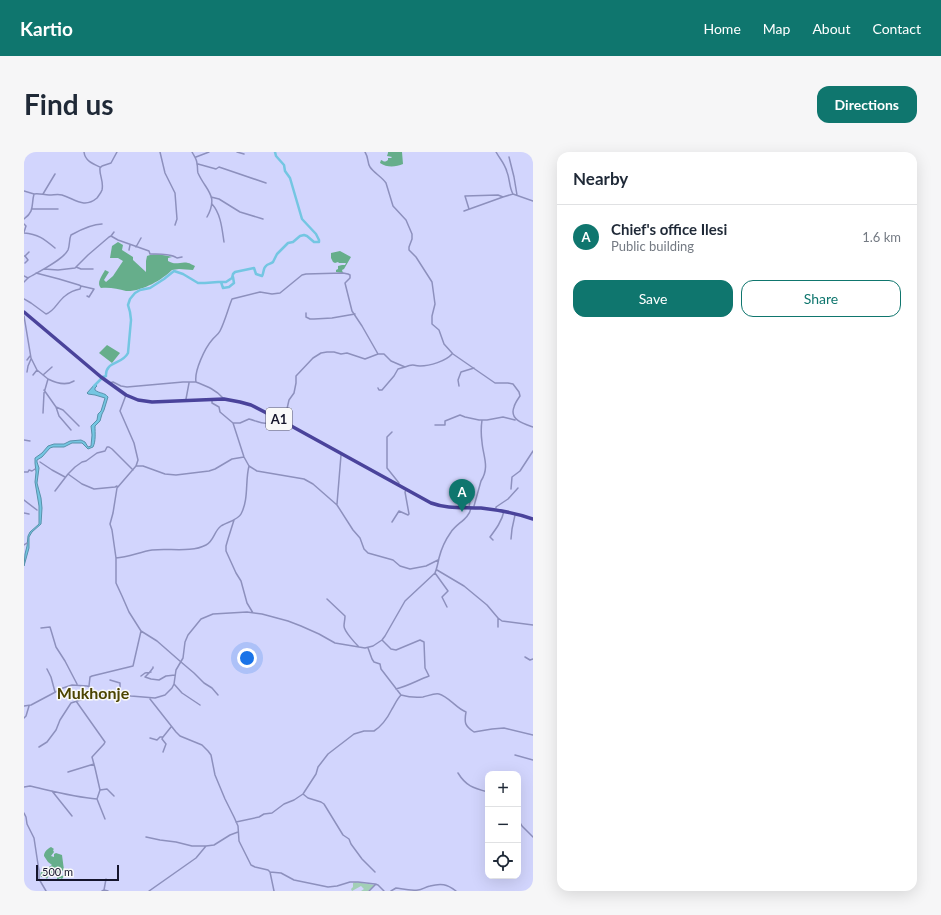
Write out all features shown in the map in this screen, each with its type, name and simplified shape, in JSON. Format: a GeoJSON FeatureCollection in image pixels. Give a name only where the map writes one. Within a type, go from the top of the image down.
{"type":"FeatureCollection","features":[{"type":"Feature","properties":{"kind":"highway","name":"A1"},"geometry":{"type":"LineString","coordinates":[[24,312],[108,383],[126,395],[138,400],[152,402],[224,399],[251,405],[278,418],[431,503],[438,505],[504,511],[516,513],[533,519]]}},
{"type":"Feature","properties":{"kind":"street"},"geometry":{"type":"LineString","coordinates":[[84,152],[86,159],[92,164],[100,167],[112,163],[118,152]]}},
{"type":"Feature","properties":{"kind":"street"},"geometry":{"type":"LineString","coordinates":[[160,152],[166,174],[175,192],[175,225]]}},
{"type":"Feature","properties":{"kind":"street"},"geometry":{"type":"LineString","coordinates":[[192,152],[196,157],[198,164],[197,169],[211,197],[212,204],[207,217]]}},
{"type":"Feature","properties":{"kind":"street"},"geometry":{"type":"LineString","coordinates":[[196,157],[209,152]]}},
{"type":"Feature","properties":{"kind":"street"},"geometry":{"type":"LineString","coordinates":[[238,152],[244,154]]}},
{"type":"Feature","properties":{"kind":"street"},"geometry":{"type":"LineString","coordinates":[[365,152],[368,158],[369,167],[386,183],[393,206],[406,220],[412,234],[409,250],[416,257],[432,282],[435,304],[432,324],[438,330],[444,344],[453,354],[496,382],[514,385],[520,396],[513,410],[517,420]]}},
{"type":"Feature","properties":{"kind":"street"},"geometry":{"type":"LineString","coordinates":[[496,152],[505,166],[509,185],[513,194]]}},
{"type":"Feature","properties":{"kind":"street"},"geometry":{"type":"LineString","coordinates":[[509,157],[517,196]]}},
{"type":"Feature","properties":{"kind":"street"},"geometry":{"type":"LineString","coordinates":[[198,164],[216,169],[219,167],[266,183]]}},
{"type":"Feature","properties":{"kind":"street"},"geometry":{"type":"LineString","coordinates":[[24,191],[34,194],[62,195],[80,202],[91,202],[102,192],[102,177],[99,170],[100,167]]}},
{"type":"Feature","properties":{"kind":"street"},"geometry":{"type":"LineString","coordinates":[[43,194],[55,174]]}},
{"type":"Feature","properties":{"kind":"street"},"geometry":{"type":"LineString","coordinates":[[24,220],[32,209],[34,194]]}},
{"type":"Feature","properties":{"kind":"street"},"geometry":{"type":"LineString","coordinates":[[464,211],[503,196],[513,194],[533,201]]}},
{"type":"Feature","properties":{"kind":"street"},"geometry":{"type":"LineString","coordinates":[[469,210],[465,196],[503,196]]}},
{"type":"Feature","properties":{"kind":"street"},"geometry":{"type":"LineString","coordinates":[[211,197],[219,199],[240,212],[263,219]]}},
{"type":"Feature","properties":{"kind":"street"},"geometry":{"type":"LineString","coordinates":[[212,204],[222,224],[224,242]]}},
{"type":"Feature","properties":{"kind":"street"},"geometry":{"type":"LineString","coordinates":[[32,209],[58,209]]}},
{"type":"Feature","properties":{"kind":"street"},"geometry":{"type":"LineString","coordinates":[[24,224],[26,225],[24,232],[41,237],[55,248]]}},
{"type":"Feature","properties":{"kind":"street"},"geometry":{"type":"LineString","coordinates":[[24,282],[64,255],[69,248],[71,234],[102,224]]}},
{"type":"Feature","properties":{"kind":"street"},"geometry":{"type":"LineString","coordinates":[[44,269],[73,269],[114,232]]}},
{"type":"Feature","properties":{"kind":"street"},"geometry":{"type":"LineString","coordinates":[[111,236],[130,245],[149,251],[150,254],[173,255],[176,258],[182,257]]}},
{"type":"Feature","properties":{"kind":"street"},"geometry":{"type":"LineString","coordinates":[[136,247],[141,238]]}},
{"type":"Feature","properties":{"kind":"street"},"geometry":{"type":"LineString","coordinates":[[129,250],[130,245]]}},
{"type":"Feature","properties":{"kind":"street"},"geometry":{"type":"LineString","coordinates":[[25,263],[28,259],[24,256],[29,252]]}},
{"type":"Feature","properties":{"kind":"street"},"geometry":{"type":"LineString","coordinates":[[76,267],[81,269],[93,269]]}},
{"type":"Feature","properties":{"kind":"street"},"geometry":{"type":"LineString","coordinates":[[36,273],[94,289],[88,297]]}},
{"type":"Feature","properties":{"kind":"street"},"geometry":{"type":"LineString","coordinates":[[196,382],[196,373],[206,347],[220,332],[233,298],[260,292],[272,294],[280,293],[302,275],[306,274],[349,274],[350,277],[345,283],[352,311],[378,354]]}},
{"type":"Feature","properties":{"kind":"street"},"geometry":{"type":"LineString","coordinates":[[24,276],[28,278]]}},
{"type":"Feature","properties":{"kind":"street"},"geometry":{"type":"LineString","coordinates":[[24,299],[48,314],[64,296],[73,290],[80,289],[81,286]]}},
{"type":"Feature","properties":{"kind":"street"},"geometry":{"type":"LineString","coordinates":[[306,313],[306,317],[310,320],[354,314]]}},
{"type":"Feature","properties":{"kind":"street"},"geometry":{"type":"LineString","coordinates":[[24,316],[30,356],[37,370],[48,380],[70,384],[74,381]]}},
{"type":"Feature","properties":{"kind":"street"},"geometry":{"type":"LineString","coordinates":[[284,422],[290,400],[294,393],[296,377],[313,358],[321,353],[347,353],[365,358],[378,354],[386,356],[391,361],[405,367]]}},
{"type":"Feature","properties":{"kind":"street"},"geometry":{"type":"LineString","coordinates":[[378,388],[379,390],[382,390],[394,377],[398,369],[411,364],[419,366],[439,362],[453,354]]}},
{"type":"Feature","properties":{"kind":"street"},"geometry":{"type":"LineString","coordinates":[[27,360],[30,356]]}},
{"type":"Feature","properties":{"kind":"street"},"geometry":{"type":"LineString","coordinates":[[27,372],[31,359]]}},
{"type":"Feature","properties":{"kind":"street"},"geometry":{"type":"LineString","coordinates":[[43,375],[52,367]]}},
{"type":"Feature","properties":{"kind":"street"},"geometry":{"type":"LineString","coordinates":[[459,386],[458,380],[461,372],[474,368]]}},
{"type":"Feature","properties":{"kind":"street"},"geometry":{"type":"LineString","coordinates":[[33,375],[37,370]]}},
{"type":"Feature","properties":{"kind":"street"},"geometry":{"type":"LineString","coordinates":[[43,413],[44,390],[48,380]]}},
{"type":"Feature","properties":{"kind":"street"},"geometry":{"type":"LineString","coordinates":[[108,383],[113,382],[121,386],[132,387],[196,382],[209,387],[224,399]]}},
{"type":"Feature","properties":{"kind":"street"},"geometry":{"type":"LineString","coordinates":[[186,401],[189,382]]}},
{"type":"Feature","properties":{"kind":"street"},"geometry":{"type":"LineString","coordinates":[[44,390],[56,407],[59,416],[72,430]]}},
{"type":"Feature","properties":{"kind":"street"},"geometry":{"type":"LineString","coordinates":[[68,474],[82,484],[94,489],[115,487],[125,479],[136,466],[138,454],[120,411],[126,395]]}},
{"type":"Feature","properties":{"kind":"street"},"geometry":{"type":"LineString","coordinates":[[212,399],[212,403],[219,407],[220,412],[233,423],[244,457],[249,466],[263,473],[304,479],[313,484],[337,504],[353,530],[360,538],[364,549],[368,553],[393,560],[402,567],[410,569],[426,566],[438,560]]}},
{"type":"Feature","properties":{"kind":"street"},"geometry":{"type":"LineString","coordinates":[[56,407],[63,410],[79,426]]}},
{"type":"Feature","properties":{"kind":"street"},"geometry":{"type":"LineString","coordinates":[[435,425],[445,425],[445,421],[460,415],[482,420],[503,417],[517,420],[533,427]]}},
{"type":"Feature","properties":{"kind":"street"},"geometry":{"type":"LineString","coordinates":[[233,423],[240,423],[251,419],[258,423],[266,424],[278,418]]}},
{"type":"Feature","properties":{"kind":"street"},"geometry":{"type":"LineString","coordinates":[[39,747],[52,737],[70,704],[76,701],[98,694],[120,694],[150,698],[165,695],[174,684],[176,670],[183,658],[185,642],[188,635],[204,617],[210,614],[241,612],[253,613],[288,621],[319,634],[335,643],[368,648],[374,646],[382,640],[405,601],[435,574],[438,560],[450,534],[458,524],[469,515],[483,478],[486,462],[482,441],[482,420]]}},
{"type":"Feature","properties":{"kind":"street"},"geometry":{"type":"LineString","coordinates":[[392,432],[387,437],[387,467],[399,483],[398,485]]}},
{"type":"Feature","properties":{"kind":"street"},"geometry":{"type":"LineString","coordinates":[[24,440],[30,441]]}},
{"type":"Feature","properties":{"kind":"street"},"geometry":{"type":"LineString","coordinates":[[55,491],[78,464],[86,461],[97,452],[105,451],[108,447],[112,449],[133,470]]}},
{"type":"Feature","properties":{"kind":"street"},"geometry":{"type":"LineString","coordinates":[[511,489],[512,477],[520,471],[533,451]]}},
{"type":"Feature","properties":{"kind":"street"},"geometry":{"type":"LineString","coordinates":[[337,504],[341,453]]}},
{"type":"Feature","properties":{"kind":"street"},"geometry":{"type":"LineString","coordinates":[[136,466],[143,466],[165,474],[176,475],[209,471],[232,459],[244,457]]}},
{"type":"Feature","properties":{"kind":"street"},"geometry":{"type":"LineString","coordinates":[[40,462],[66,477]]}},
{"type":"Feature","properties":{"kind":"street"},"geometry":{"type":"LineString","coordinates":[[116,558],[126,557],[150,550],[181,550],[202,547],[210,543],[219,528],[241,514],[247,496],[247,477],[249,466]]}},
{"type":"Feature","properties":{"kind":"street"},"geometry":{"type":"LineString","coordinates":[[24,472],[35,469]]}},
{"type":"Feature","properties":{"kind":"street"},"geometry":{"type":"LineString","coordinates":[[460,483],[469,496],[471,508]]}},
{"type":"Feature","properties":{"kind":"street"},"geometry":{"type":"LineString","coordinates":[[117,486],[110,524],[116,558],[117,585],[128,612],[141,631],[157,641],[204,683],[212,688],[218,695]]}},
{"type":"Feature","properties":{"kind":"street"},"geometry":{"type":"LineString","coordinates":[[495,510],[496,507],[508,499],[518,488]]}},
{"type":"Feature","properties":{"kind":"street"},"geometry":{"type":"LineString","coordinates":[[392,522],[400,511],[409,514],[405,492],[406,490]]}},
{"type":"Feature","properties":{"kind":"street"},"geometry":{"type":"LineString","coordinates":[[24,500],[37,510]]}},
{"type":"Feature","properties":{"kind":"street"},"geometry":{"type":"LineString","coordinates":[[492,540],[490,537],[502,519],[504,511]]}},
{"type":"Feature","properties":{"kind":"street"},"geometry":{"type":"LineString","coordinates":[[24,513],[29,514]]}},
{"type":"Feature","properties":{"kind":"street"},"geometry":{"type":"LineString","coordinates":[[511,539],[512,524],[516,513]]}},
{"type":"Feature","properties":{"kind":"street"},"geometry":{"type":"LineString","coordinates":[[234,519],[226,546],[226,552],[241,581],[247,603],[253,613]]}},
{"type":"Feature","properties":{"kind":"street"},"geometry":{"type":"LineString","coordinates":[[437,570],[464,586],[487,605],[502,621],[533,625]]}},
{"type":"Feature","properties":{"kind":"street"},"geometry":{"type":"LineString","coordinates":[[435,574],[448,591],[442,597],[447,607]]}},
{"type":"Feature","properties":{"kind":"street"},"geometry":{"type":"LineString","coordinates":[[327,599],[345,616],[345,629],[352,640],[359,647]]}},
{"type":"Feature","properties":{"kind":"street"},"geometry":{"type":"LineString","coordinates":[[498,618],[498,627]]}},
{"type":"Feature","properties":{"kind":"street"},"geometry":{"type":"LineString","coordinates":[[40,628],[50,627],[56,647],[77,684]]}},
{"type":"Feature","properties":{"kind":"street"},"geometry":{"type":"LineString","coordinates":[[89,686],[90,677],[92,676],[133,666],[141,631]]}},
{"type":"Feature","properties":{"kind":"street"},"geometry":{"type":"LineString","coordinates":[[382,640],[391,649],[396,650],[420,640],[424,642],[425,668],[429,676],[408,686],[396,689]]}},
{"type":"Feature","properties":{"kind":"street"},"geometry":{"type":"LineString","coordinates":[[368,648],[374,662],[380,664],[381,670],[400,695],[419,697],[441,694],[465,712],[466,714],[464,721],[474,732],[492,728],[504,728],[533,735]]}},
{"type":"Feature","properties":{"kind":"street"},"geometry":{"type":"LineString","coordinates":[[525,657],[530,660],[533,659]]}},
{"type":"Feature","properties":{"kind":"street"},"geometry":{"type":"LineString","coordinates":[[153,667],[145,677],[159,680],[166,676],[175,675]]}},
{"type":"Feature","properties":{"kind":"street"},"geometry":{"type":"LineString","coordinates":[[47,669],[55,692]]}},
{"type":"Feature","properties":{"kind":"street"},"geometry":{"type":"LineString","coordinates":[[141,676],[150,672]]}},
{"type":"Feature","properties":{"kind":"street"},"geometry":{"type":"LineString","coordinates":[[110,680],[120,683],[120,694]]}},
{"type":"Feature","properties":{"kind":"street"},"geometry":{"type":"LineString","coordinates":[[24,706],[29,706],[36,703],[67,686],[77,684],[89,686],[98,694]]}},
{"type":"Feature","properties":{"kind":"street"},"geometry":{"type":"LineString","coordinates":[[174,684],[200,706]]}},
{"type":"Feature","properties":{"kind":"street"},"geometry":{"type":"LineString","coordinates":[[236,822],[272,813],[284,804],[304,794],[328,754],[354,734],[376,730],[389,715],[400,695]]}},
{"type":"Feature","properties":{"kind":"street"},"geometry":{"type":"LineString","coordinates":[[150,698],[171,727],[180,736],[202,745],[211,755],[215,775],[238,826],[239,841],[251,864],[255,868],[281,873],[294,880],[328,887],[350,882],[358,882],[377,884],[384,891]]}},
{"type":"Feature","properties":{"kind":"street"},"geometry":{"type":"LineString","coordinates":[[76,701],[104,742],[104,744],[92,756],[100,790],[97,800],[105,819]]}},
{"type":"Feature","properties":{"kind":"street"},"geometry":{"type":"LineString","coordinates":[[24,718],[29,706]]}},
{"type":"Feature","properties":{"kind":"street"},"geometry":{"type":"LineString","coordinates":[[150,738],[156,740],[163,737],[171,727]]}},
{"type":"Feature","properties":{"kind":"street"},"geometry":{"type":"LineString","coordinates":[[163,737],[162,739],[166,744],[163,752]]}},
{"type":"Feature","properties":{"kind":"street"},"geometry":{"type":"LineString","coordinates":[[515,755],[533,760]]}},
{"type":"Feature","properties":{"kind":"street"},"geometry":{"type":"LineString","coordinates":[[68,772],[94,764]]}},
{"type":"Feature","properties":{"kind":"street"},"geometry":{"type":"LineString","coordinates":[[458,772],[463,780],[470,786],[485,791]]}},
{"type":"Feature","properties":{"kind":"street"},"geometry":{"type":"LineString","coordinates":[[24,787],[30,786],[80,798],[97,800]]}},
{"type":"Feature","properties":{"kind":"street"},"geometry":{"type":"LineString","coordinates":[[100,790],[108,789],[114,796]]}},
{"type":"Feature","properties":{"kind":"street"},"geometry":{"type":"LineString","coordinates":[[52,791],[72,816]]}},
{"type":"Feature","properties":{"kind":"street"},"geometry":{"type":"LineString","coordinates":[[304,794],[308,798],[324,804],[343,835],[349,839],[362,859],[375,872]]}},
{"type":"Feature","properties":{"kind":"street"},"geometry":{"type":"LineString","coordinates":[[24,813],[34,838],[39,879],[46,891]]}},
{"type":"Feature","properties":{"kind":"street"},"geometry":{"type":"LineString","coordinates":[[521,824],[533,837]]}},
{"type":"Feature","properties":{"kind":"street"},"geometry":{"type":"LineString","coordinates":[[149,891],[196,858],[206,846],[211,846],[238,832]]}},
{"type":"Feature","properties":{"kind":"street"},"geometry":{"type":"LineString","coordinates":[[146,837],[192,846],[211,846]]}},
{"type":"Feature","properties":{"kind":"street"},"geometry":{"type":"LineString","coordinates":[[270,872],[274,891]]}},
{"type":"Feature","properties":{"kind":"street"},"geometry":{"type":"LineString","coordinates":[[106,879],[103,891],[108,891]]}},
{"type":"Feature","properties":{"kind":"street"},"geometry":{"type":"LineString","coordinates":[[369,891],[377,884]]}},
{"type":"Feature","properties":{"kind":"street"},"geometry":{"type":"LineString","coordinates":[[392,891],[396,888],[422,890],[442,884],[449,886],[456,891]]}},
{"type":"Feature","properties":{"kind":"green space"},"geometry":{"type":"Polygon","coordinates":[[[388,152],[402,152],[403,164],[397,166],[386,166],[380,163],[381,160],[384,162],[388,160],[388,158],[392,157],[387,156],[388,152]]]}},
{"type":"Feature","properties":{"kind":"green space"},"geometry":{"type":"Polygon","coordinates":[[[118,242],[123,245],[122,250],[133,257],[133,260],[146,272],[147,256],[153,255],[172,257],[168,258],[168,261],[176,263],[190,263],[195,266],[193,270],[172,270],[163,278],[138,290],[126,291],[101,288],[99,282],[105,270],[109,272],[104,280],[106,282],[113,276],[123,261],[118,258],[110,258],[112,246],[118,242]]]}},
{"type":"Feature","properties":{"kind":"green space"},"geometry":{"type":"Polygon","coordinates":[[[340,251],[351,257],[342,270],[343,273],[336,272],[336,270],[338,269],[338,266],[345,265],[346,263],[335,263],[331,258],[331,253],[340,251]]]}},
{"type":"Feature","properties":{"kind":"green space"},"geometry":{"type":"Polygon","coordinates":[[[107,345],[120,353],[112,363],[99,353],[107,345]]]}},
{"type":"Feature","properties":{"kind":"green space"},"geometry":{"type":"Polygon","coordinates":[[[51,847],[54,849],[54,852],[51,856],[54,857],[54,854],[56,853],[62,855],[64,870],[60,876],[65,875],[62,879],[60,878],[57,880],[57,875],[55,872],[50,876],[49,875],[47,879],[40,876],[42,871],[46,868],[49,870],[49,867],[52,865],[44,856],[46,851],[51,847]]]}},
{"type":"Feature","properties":{"kind":"green space"},"geometry":{"type":"Polygon","coordinates":[[[353,883],[375,885],[368,891],[361,891],[364,889],[361,886],[352,891],[351,889],[353,887],[353,883]]]}},
{"type":"Feature","properties":{"kind":"water"},"geometry":{"type":"Polygon","coordinates":[[[95,384],[97,386],[95,390],[105,394],[108,397],[100,421],[95,426],[95,440],[93,447],[88,449],[82,443],[72,443],[64,447],[53,447],[37,460],[39,468],[37,483],[42,508],[41,524],[29,537],[29,548],[24,566],[28,536],[30,532],[39,524],[39,506],[35,482],[35,458],[48,446],[54,444],[64,444],[70,441],[81,440],[85,442],[88,447],[91,446],[91,426],[97,420],[105,398],[87,393],[95,384]]]}},
{"type":"Feature","properties":{"kind":"waterway"},"geometry":{"type":"LineString","coordinates":[[94,386],[106,376],[106,371],[111,365],[122,360],[128,353],[131,320],[128,305],[130,299],[135,293],[140,290],[150,288],[174,271],[183,274],[198,283],[226,282],[232,278],[235,272],[254,268],[256,274],[262,276],[265,267],[273,262],[277,254],[288,243],[293,242],[300,236],[304,235],[314,242],[319,242],[316,234],[302,219],[290,178],[285,171],[284,165],[276,156],[275,152]]}},
{"type":"Feature","properties":{"kind":"waterway"},"geometry":{"type":"LineString","coordinates":[[221,282],[223,288],[229,287],[234,283],[233,277]]}},
{"type":"Feature","properties":{"kind":"place","name":"Chief's office Ilesi"},"geometry":{"type":"Point","coordinates":[462,512]}},
{"type":"Feature","properties":{"kind":"district","name":"Mukhonje"},"geometry":{"type":"Point","coordinates":[93,692]}}]}
